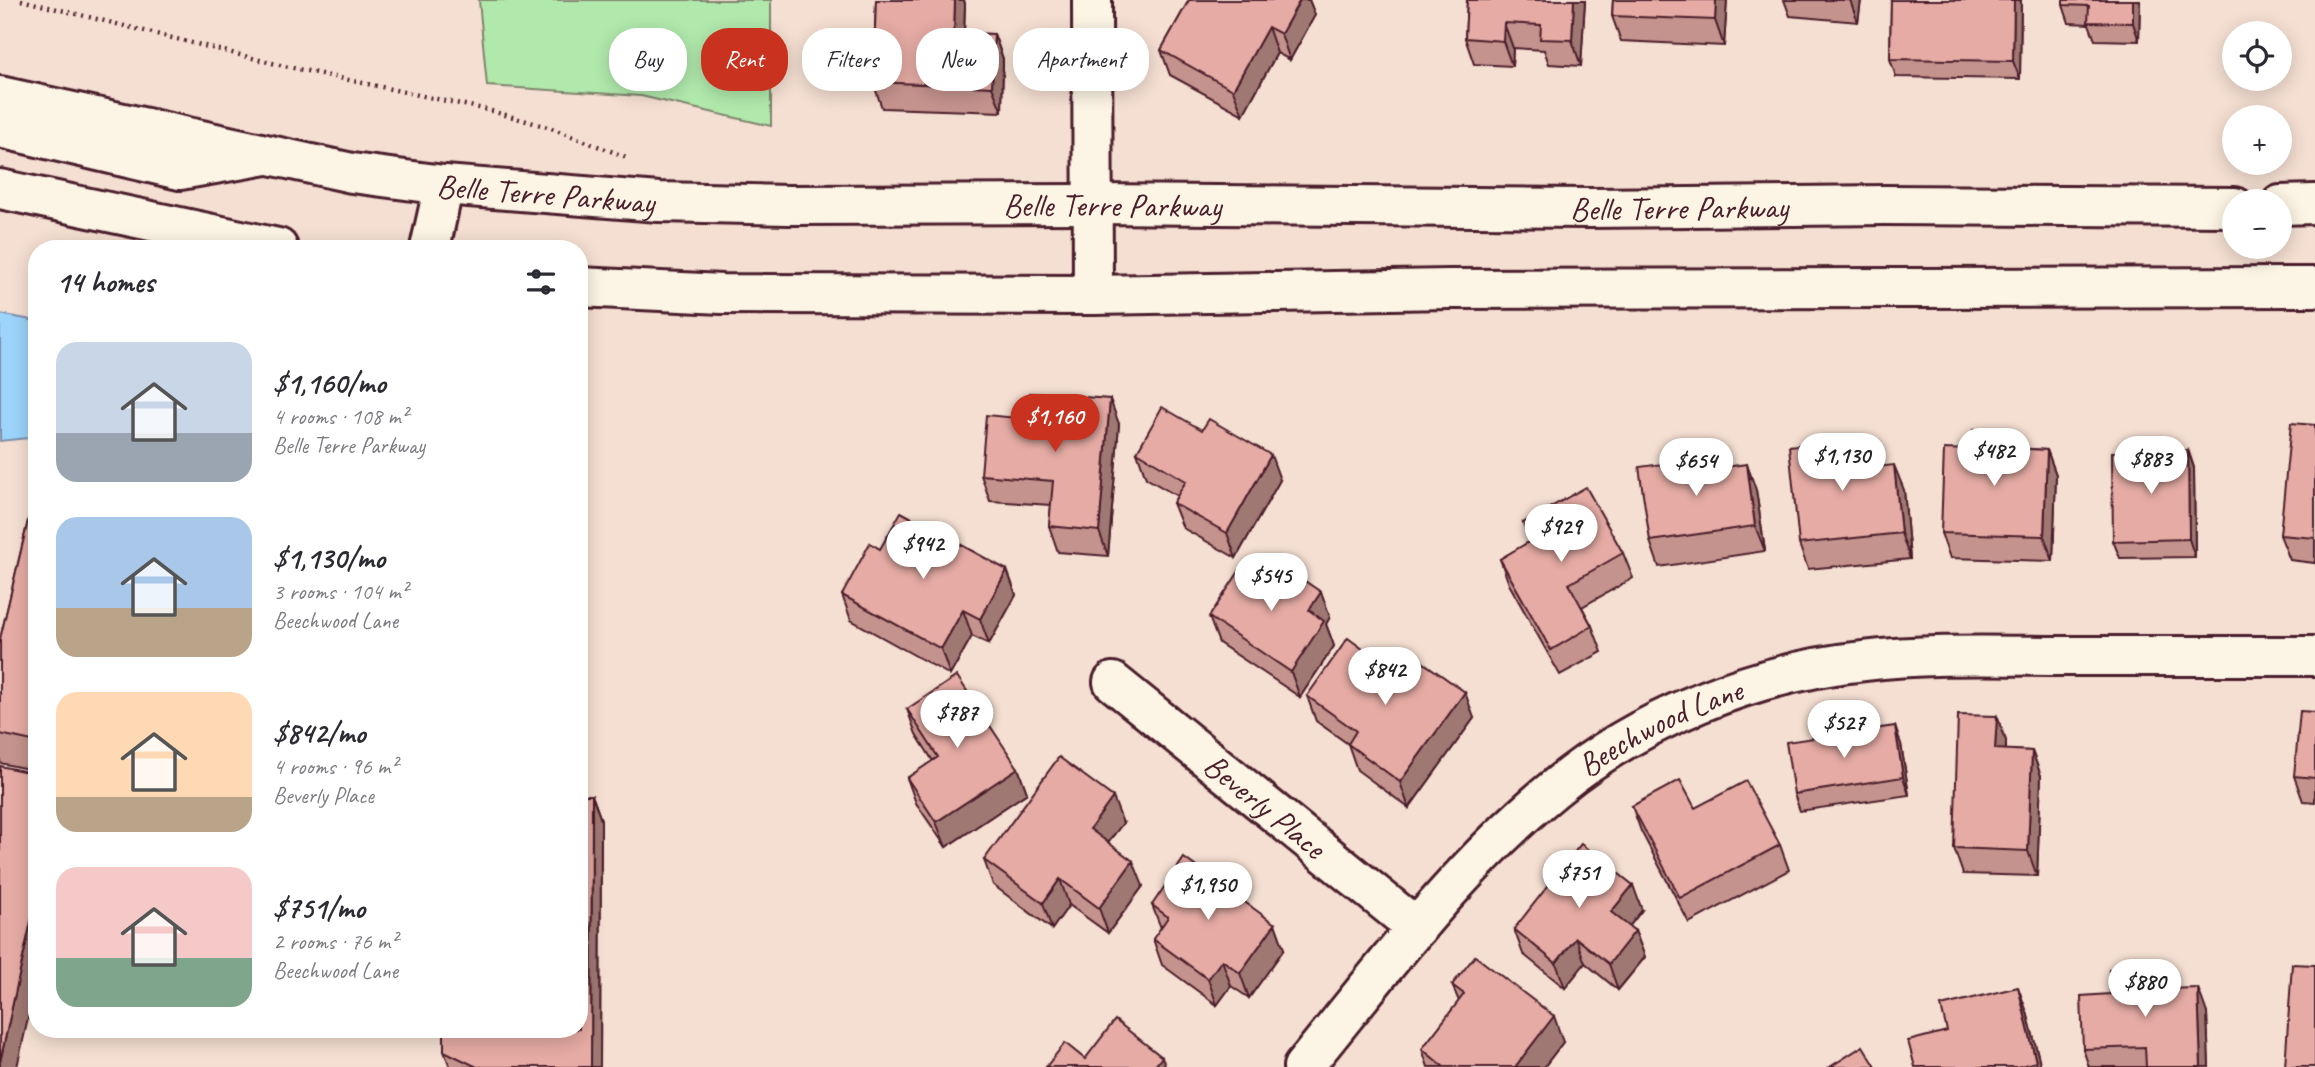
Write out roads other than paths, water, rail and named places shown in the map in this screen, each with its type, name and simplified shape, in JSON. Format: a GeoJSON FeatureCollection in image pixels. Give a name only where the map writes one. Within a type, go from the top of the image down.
{"type":"FeatureCollection","features":[{"type":"Feature","properties":{"kind":"main road"},"geometry":{"type":"LineString","coordinates":[[1092,0],[1093,295]]}},
{"type":"Feature","properties":{"kind":"main road","name":"Belle Terre Parkway"},"geometry":{"type":"LineString","coordinates":[[0,96],[352,173],[444,186],[659,202],[789,205],[1093,204],[1589,208],[1885,205],[2222,207]]}},
{"type":"Feature","properties":{"kind":"main road"},"geometry":{"type":"LineString","coordinates":[[0,128],[180,170],[267,155]]}},
{"type":"Feature","properties":{"kind":"main road"},"geometry":{"type":"LineString","coordinates":[[432,240],[444,186]]}},
{"type":"Feature","properties":{"kind":"main road"},"geometry":{"type":"LineString","coordinates":[[0,189],[240,240]]}},
{"type":"Feature","properties":{"kind":"main road"},"geometry":{"type":"LineString","coordinates":[[2292,205],[2315,204]]}},
{"type":"Feature","properties":{"kind":"main road"},"geometry":{"type":"LineString","coordinates":[[588,287],[722,294],[1093,295],[1463,289],[2315,287]]}},
{"type":"Feature","properties":{"kind":"main road","name":"Beechwood Lane"},"geometry":{"type":"LineString","coordinates":[[1303,1067],[1417,928],[1478,859],[1514,825],[1554,788],[1592,761],[1685,711],[1770,680],[1864,661],[1978,656],[2315,656]]}},
{"type":"Feature","properties":{"kind":"main road","name":"Beverly Place"},"geometry":{"type":"LineString","coordinates":[[1113,682],[1417,928]]}},
{"type":"Feature","properties":{"kind":"water"},"geometry":{"type":"Polygon","coordinates":[[[0,314],[28,319],[28,438],[0,441],[0,314]]]}}]}
